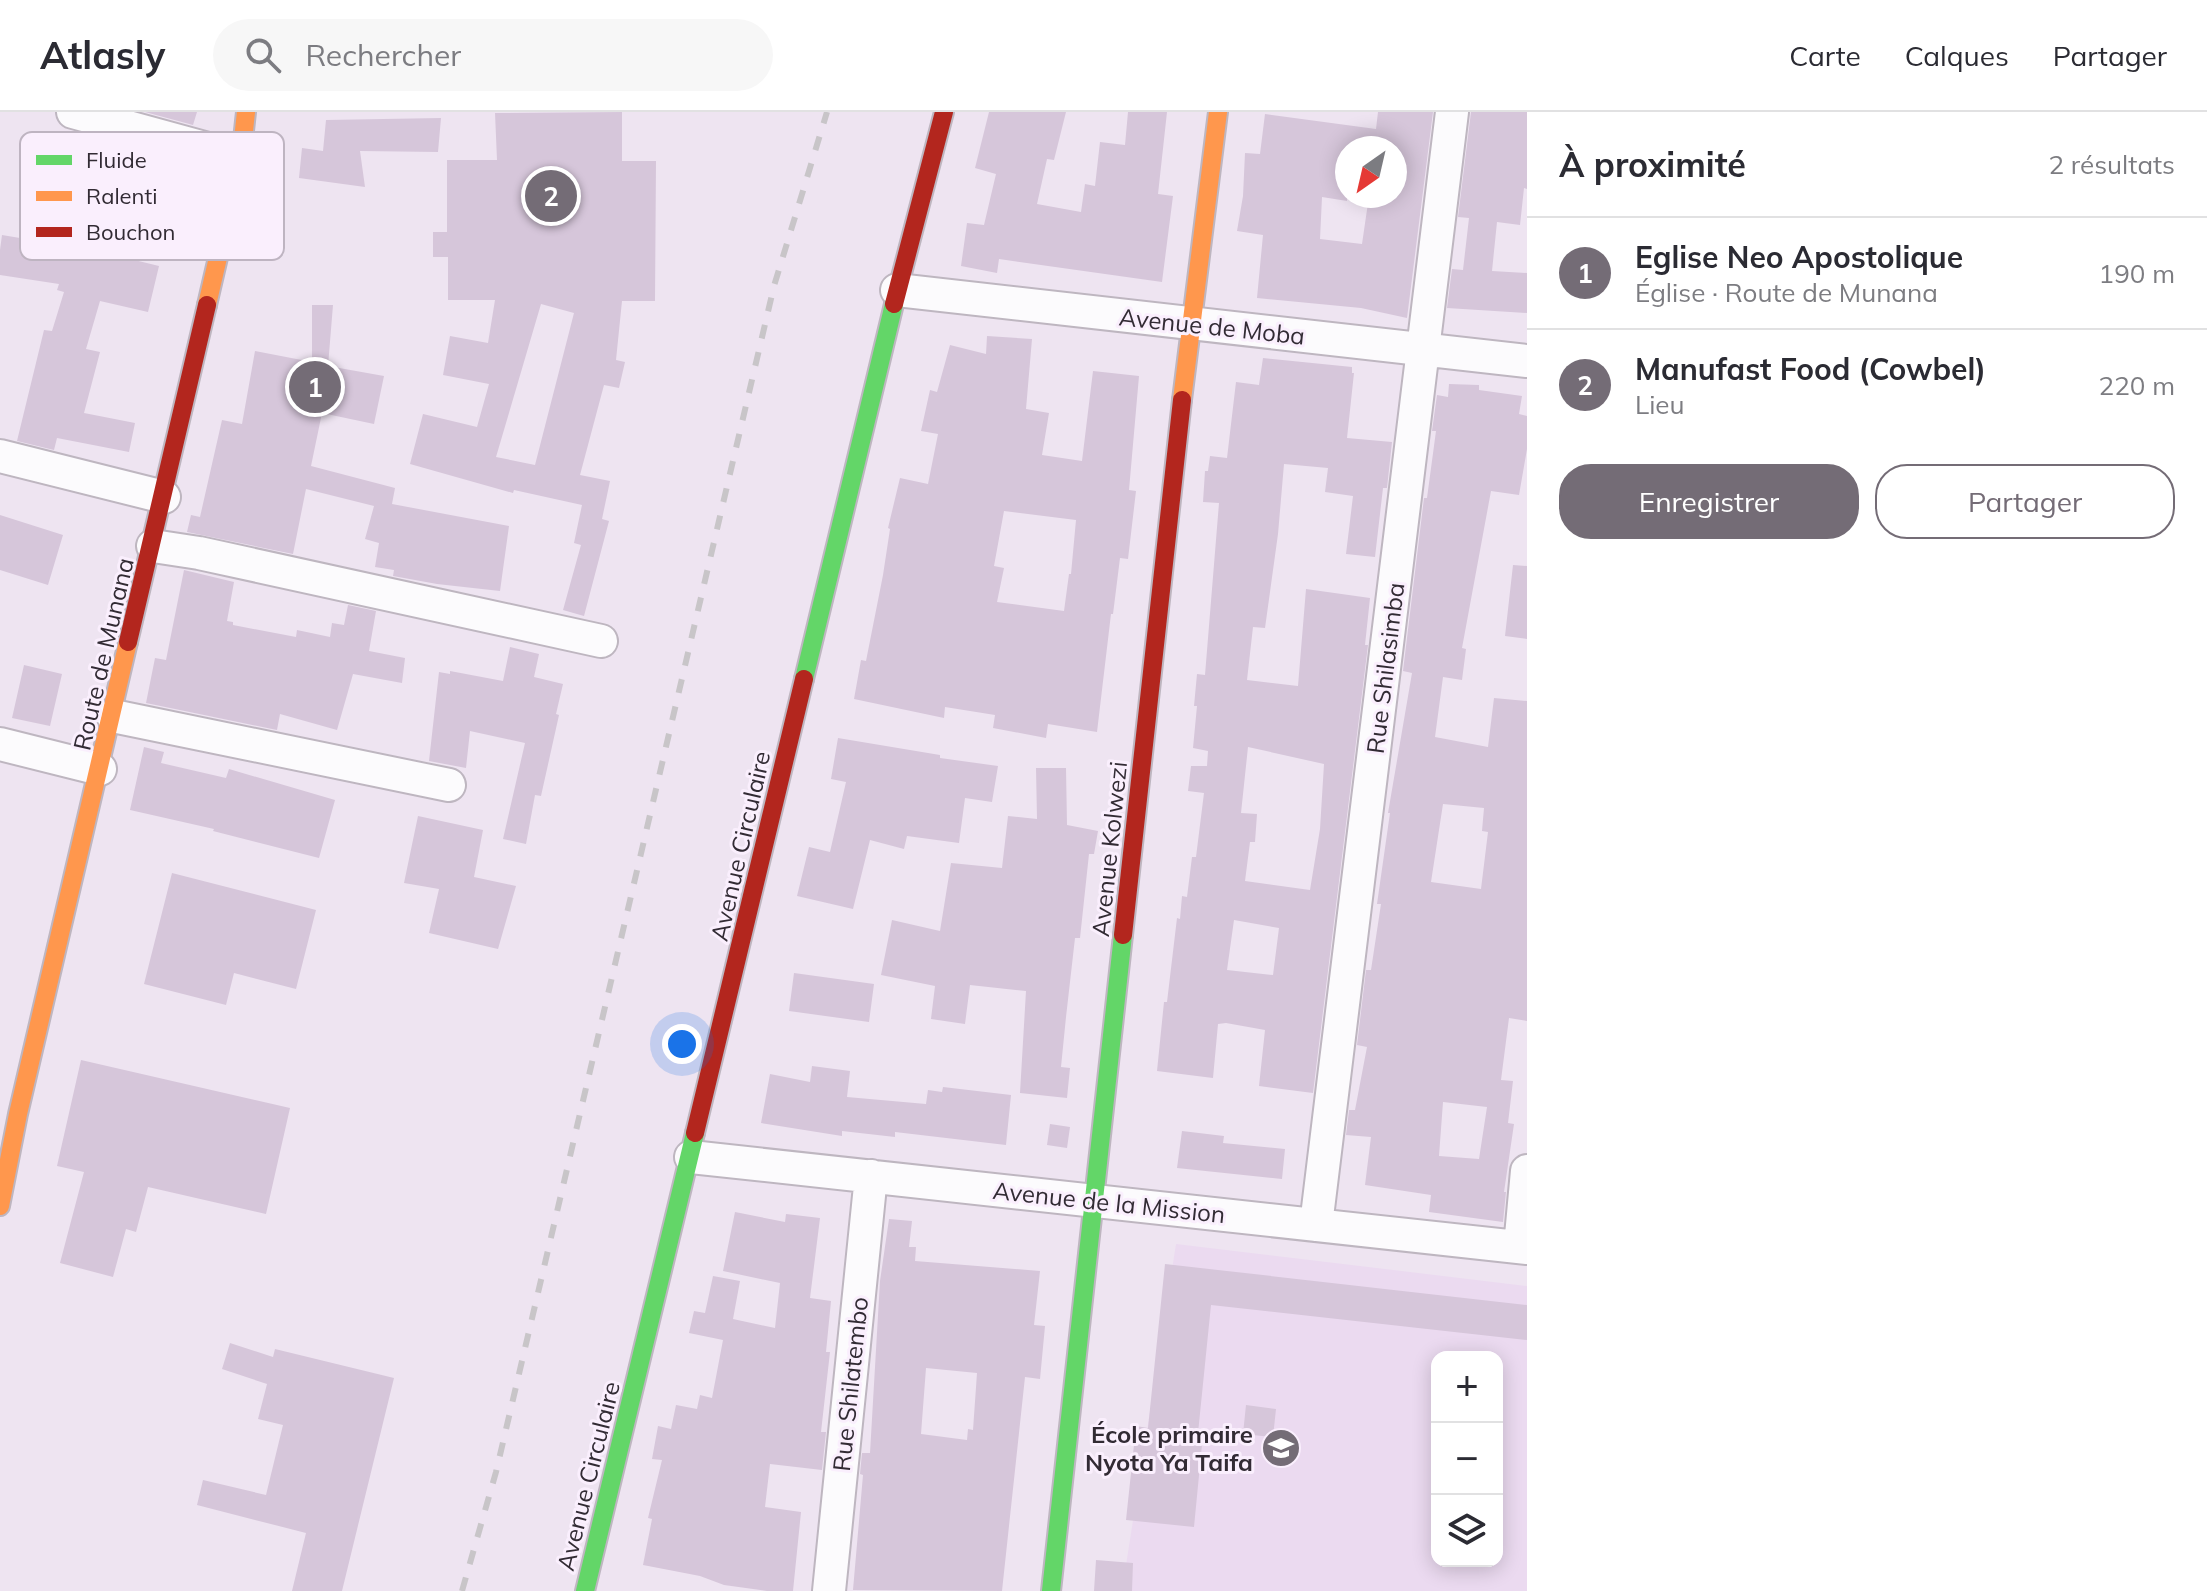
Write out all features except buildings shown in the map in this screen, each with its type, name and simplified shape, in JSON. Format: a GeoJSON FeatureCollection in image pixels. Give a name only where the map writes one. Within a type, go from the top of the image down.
{"type":"FeatureCollection","features":[{"type":"Feature","properties":{"kind":"street"},"geometry":{"type":"LineString","coordinates":[[73,112],[146,132]]}},
{"type":"Feature","properties":{"kind":"street","name":"Route de Munana"},"geometry":{"type":"LineString","coordinates":[[244,132],[246,112]]}},
{"type":"Feature","properties":{"kind":"street","name":"Avenue Circulaire"},"geometry":{"type":"LineString","coordinates":[[585,1591],[897,290],[944,112]]}},
{"type":"Feature","properties":{"kind":"street","name":"Avenue Kolwezi"},"geometry":{"type":"LineString","coordinates":[[1051,1591],[1191,323],[1218,112]]}},
{"type":"Feature","properties":{"kind":"street","name":"Rue Shilasimba"},"geometry":{"type":"LineString","coordinates":[[1316,1225],[1452,112]]}},
{"type":"Feature","properties":{"kind":"street","name":"Route de Munana"},"geometry":{"type":"LineString","coordinates":[[0,1206],[9,1112],[113,716],[218,260]]}},
{"type":"Feature","properties":{"kind":"street","name":"Avenue de Moba"},"geometry":{"type":"LineString","coordinates":[[897,290],[1527,361]]}},
{"type":"Feature","properties":{"kind":"street"},"geometry":{"type":"LineString","coordinates":[[0,456],[164,497]]}},
{"type":"Feature","properties":{"kind":"street"},"geometry":{"type":"LineString","coordinates":[[153,546],[199,553],[601,641]]}},
{"type":"Feature","properties":{"kind":"street"},"geometry":{"type":"LineString","coordinates":[[113,716],[449,785]]}},
{"type":"Feature","properties":{"kind":"street"},"geometry":{"type":"LineString","coordinates":[[0,744],[100,769]]}},
{"type":"Feature","properties":{"kind":"street","name":"Avenue de la Mission"},"geometry":{"type":"LineString","coordinates":[[691,1157],[1524,1247]]}},
{"type":"Feature","properties":{"kind":"street"},"geometry":{"type":"LineString","coordinates":[[1524,1247],[1527,1171]]}},
{"type":"Feature","properties":{"kind":"street","name":"Rue Shilatembo"},"geometry":{"type":"LineString","coordinates":[[829,1591],[871,1176]]}},
{"type":"Feature","properties":{"kind":"shaded area"},"geometry":{"type":"Polygon","coordinates":[[[1176,1244],[1527,1286],[1527,1591],[1122,1591],[1176,1244]]]}},
{"type":"Feature","properties":{"kind":"railway"},"geometry":{"type":"LineString","coordinates":[[462,1591],[496,1472],[774,286],[827,112]]}},
{"type":"Feature","properties":{"kind":"traffic: fast"},"geometry":{"type":"LineString","coordinates":[[804,679],[894,304]]}},
{"type":"Feature","properties":{"kind":"traffic: fast"},"geometry":{"type":"LineString","coordinates":[[1051,1591],[1123,935]]}},
{"type":"Feature","properties":{"kind":"traffic: fast"},"geometry":{"type":"LineString","coordinates":[[585,1591],[695,1133]]}},
{"type":"Feature","properties":{"kind":"traffic: slow"},"geometry":{"type":"LineString","coordinates":[[244,132],[246,112]]}},
{"type":"Feature","properties":{"kind":"traffic: slow"},"geometry":{"type":"LineString","coordinates":[[1182,400],[1218,112]]}},
{"type":"Feature","properties":{"kind":"traffic: slow"},"geometry":{"type":"LineString","coordinates":[[207,305],[217,260]]}},
{"type":"Feature","properties":{"kind":"traffic: slow"},"geometry":{"type":"LineString","coordinates":[[0,1206],[18,1114],[128,642]]}},
{"type":"Feature","properties":{"kind":"traffic: jam"},"geometry":{"type":"LineString","coordinates":[[894,304],[944,112]]}},
{"type":"Feature","properties":{"kind":"traffic: jam"},"geometry":{"type":"LineString","coordinates":[[128,642],[207,305]]}},
{"type":"Feature","properties":{"kind":"traffic: jam"},"geometry":{"type":"LineString","coordinates":[[1123,935],[1182,400]]}},
{"type":"Feature","properties":{"kind":"traffic: jam"},"geometry":{"type":"LineString","coordinates":[[695,1133],[804,679]]}},
{"type":"Feature","properties":{"kind":"place","name":"Manufast Food (Cowbel)"},"geometry":{"type":"Point","coordinates":[551,196]}},
{"type":"Feature","properties":{"kind":"place","name":"Eglise Neo Apostolique"},"geometry":{"type":"Point","coordinates":[315,387]}},
{"type":"Feature","properties":{"kind":"place","name":"École primaire Nyota Ya Taifa"},"geometry":{"type":"Point","coordinates":[1281,1448]}}]}
